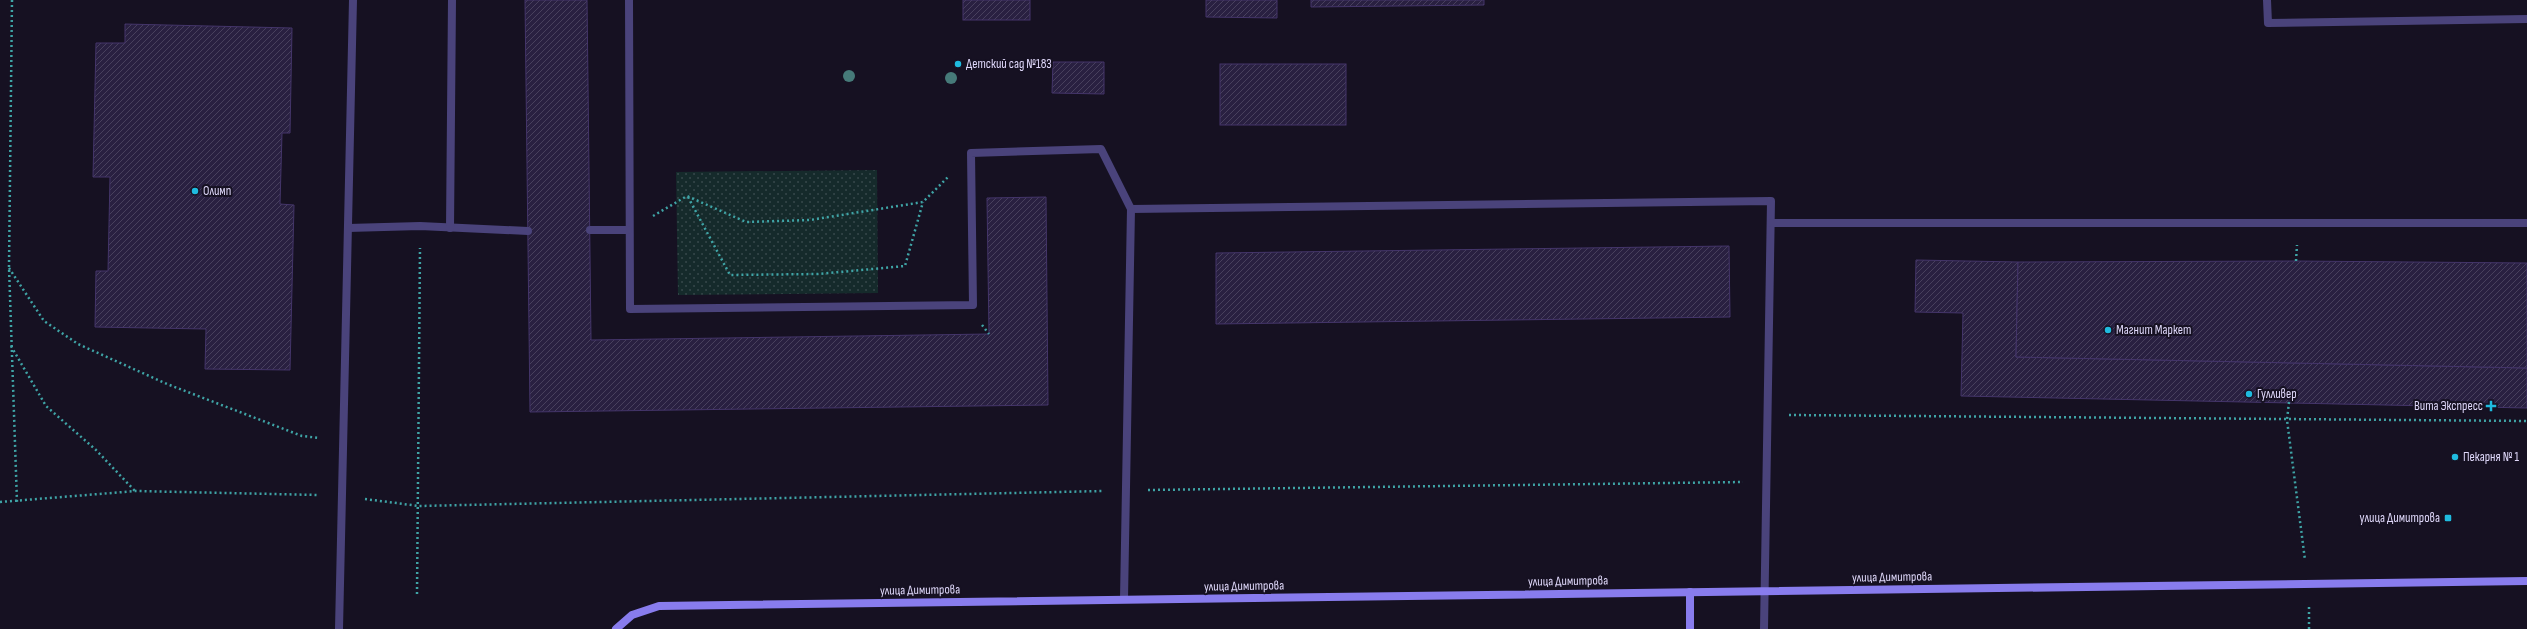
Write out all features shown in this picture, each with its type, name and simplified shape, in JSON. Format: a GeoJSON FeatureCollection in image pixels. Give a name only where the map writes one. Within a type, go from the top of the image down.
{"type":"FeatureCollection","features":[{"type":"Feature","properties":{"kind":"main road","name":"улица Димитрова"},"geometry":{"type":"LineString","coordinates":[[616,629],[632,614],[659,606],[2527,581]]}},
{"type":"Feature","properties":{"kind":"main road"},"geometry":{"type":"LineString","coordinates":[[1690,592],[1690,629]]}},
{"type":"Feature","properties":{"kind":"lane"},"geometry":{"type":"LineString","coordinates":[[339,629],[353,0]]}},
{"type":"Feature","properties":{"kind":"lane"},"geometry":{"type":"LineString","coordinates":[[450,228],[452,0]]}},
{"type":"Feature","properties":{"kind":"lane"},"geometry":{"type":"LineString","coordinates":[[629,0],[628,230],[630,310],[973,305],[971,153],[1101,150],[1131,209],[1124,599]]}},
{"type":"Feature","properties":{"kind":"lane"},"geometry":{"type":"LineString","coordinates":[[2267,0],[2268,23],[2527,19]]}},
{"type":"Feature","properties":{"kind":"lane"},"geometry":{"type":"LineString","coordinates":[[1131,209],[1771,201],[1764,629]]}},
{"type":"Feature","properties":{"kind":"lane"},"geometry":{"type":"LineString","coordinates":[[1771,223],[2527,223]]}},
{"type":"Feature","properties":{"kind":"lane"},"geometry":{"type":"LineString","coordinates":[[348,228],[420,226],[528,231]]}},
{"type":"Feature","properties":{"kind":"lane"},"geometry":{"type":"LineString","coordinates":[[590,230],[628,230]]}},
{"type":"Feature","properties":{"kind":"path"},"geometry":{"type":"LineString","coordinates":[[12,0],[9,267],[17,502]]}},
{"type":"Feature","properties":{"kind":"path"},"geometry":{"type":"LineString","coordinates":[[688,196],[730,275],[818,274],[905,266],[923,202],[971,153]]}},
{"type":"Feature","properties":{"kind":"path"},"geometry":{"type":"LineString","coordinates":[[628,230],[688,196]]}},
{"type":"Feature","properties":{"kind":"path"},"geometry":{"type":"LineString","coordinates":[[688,196],[746,222],[810,220],[923,202]]}},
{"type":"Feature","properties":{"kind":"path"},"geometry":{"type":"LineString","coordinates":[[417,594],[419,506],[420,226]]}},
{"type":"Feature","properties":{"kind":"path"},"geometry":{"type":"LineString","coordinates":[[9,267],[44,321],[78,344],[167,384],[302,436],[344,441]]}},
{"type":"Feature","properties":{"kind":"path"},"geometry":{"type":"LineString","coordinates":[[979,320],[989,334]]}},
{"type":"Feature","properties":{"kind":"path"},"geometry":{"type":"LineString","coordinates":[[11,345],[46,406],[96,450],[136,491]]}},
{"type":"Feature","properties":{"kind":"path"},"geometry":{"type":"LineString","coordinates":[[2289,402],[2287,420],[2308,583],[2309,629]]}},
{"type":"Feature","properties":{"kind":"path"},"geometry":{"type":"LineString","coordinates":[[1767,415],[2527,421]]}},
{"type":"Feature","properties":{"kind":"path"},"geometry":{"type":"LineString","coordinates":[[0,502],[17,502],[136,491],[343,496],[419,506],[1126,490],[1766,482]]}},
{"type":"Feature","properties":{"kind":"green space"},"geometry":{"type":"Polygon","coordinates":[[[877,170],[878,293],[678,295],[676,172],[877,170]]]}},
{"type":"Feature","properties":{"kind":"building"},"geometry":{"type":"Polygon","coordinates":[[[525,0],[587,0],[591,340],[989,334],[987,198],[1046,197],[1048,405],[530,412],[525,0]]]}},
{"type":"Feature","properties":{"kind":"building"},"geometry":{"type":"Polygon","coordinates":[[[963,0],[1030,0],[1030,20],[963,20],[963,0]]]}},
{"type":"Feature","properties":{"kind":"building"},"geometry":{"type":"Polygon","coordinates":[[[1206,0],[1277,0],[1277,18],[1206,17],[1206,0]]]}},
{"type":"Feature","properties":{"kind":"building"},"geometry":{"type":"Polygon","coordinates":[[[1311,0],[1484,0],[1484,5],[1311,7],[1311,0]]]}},
{"type":"Feature","properties":{"kind":"building","name":"Олимп"},"geometry":{"type":"Polygon","coordinates":[[[125,24],[292,28],[290,133],[282,133],[280,204],[294,205],[290,370],[205,369],[206,329],[95,327],[96,271],[108,271],[110,177],[93,177],[96,43],[125,43],[125,24]]]}},
{"type":"Feature","properties":{"kind":"building"},"geometry":{"type":"Polygon","coordinates":[[[1053,62],[1104,62],[1104,94],[1052,93],[1053,62]]]}},
{"type":"Feature","properties":{"kind":"building"},"geometry":{"type":"Polygon","coordinates":[[[1220,64],[1346,64],[1346,125],[1220,125],[1220,64]]]}},
{"type":"Feature","properties":{"kind":"building"},"geometry":{"type":"Polygon","coordinates":[[[1729,246],[1730,317],[1216,324],[1216,253],[1729,246]]]}},
{"type":"Feature","properties":{"kind":"building"},"geometry":{"type":"Polygon","coordinates":[[[1916,260],[2018,262],[2016,357],[2527,368],[2527,408],[1961,396],[1963,313],[1915,312],[1916,260]]]}},
{"type":"Feature","properties":{"kind":"building"},"geometry":{"type":"Polygon","coordinates":[[[2296,261],[2527,263],[2527,368],[2016,357],[2018,262],[2296,261]]]}},
{"type":"Feature","properties":{"kind":"place","name":"Детский сад №183"},"geometry":{"type":"Point","coordinates":[958,64]}},
{"type":"Feature","properties":{"kind":"place","name":"Олимп"},"geometry":{"type":"Point","coordinates":[195,191]}},
{"type":"Feature","properties":{"kind":"place","name":"Магнит Маркет"},"geometry":{"type":"Point","coordinates":[2108,330]}},
{"type":"Feature","properties":{"kind":"place","name":"Гулливер"},"geometry":{"type":"Point","coordinates":[2249,394]}},
{"type":"Feature","properties":{"kind":"place","name":"Вита Экспресс"},"geometry":{"type":"Point","coordinates":[2491,406]}},
{"type":"Feature","properties":{"kind":"place","name":"Пекарня № 1"},"geometry":{"type":"Point","coordinates":[2455,457]}},
{"type":"Feature","properties":{"kind":"place","name":"улица Димитрова"},"geometry":{"type":"Point","coordinates":[2448,518]}}]}
